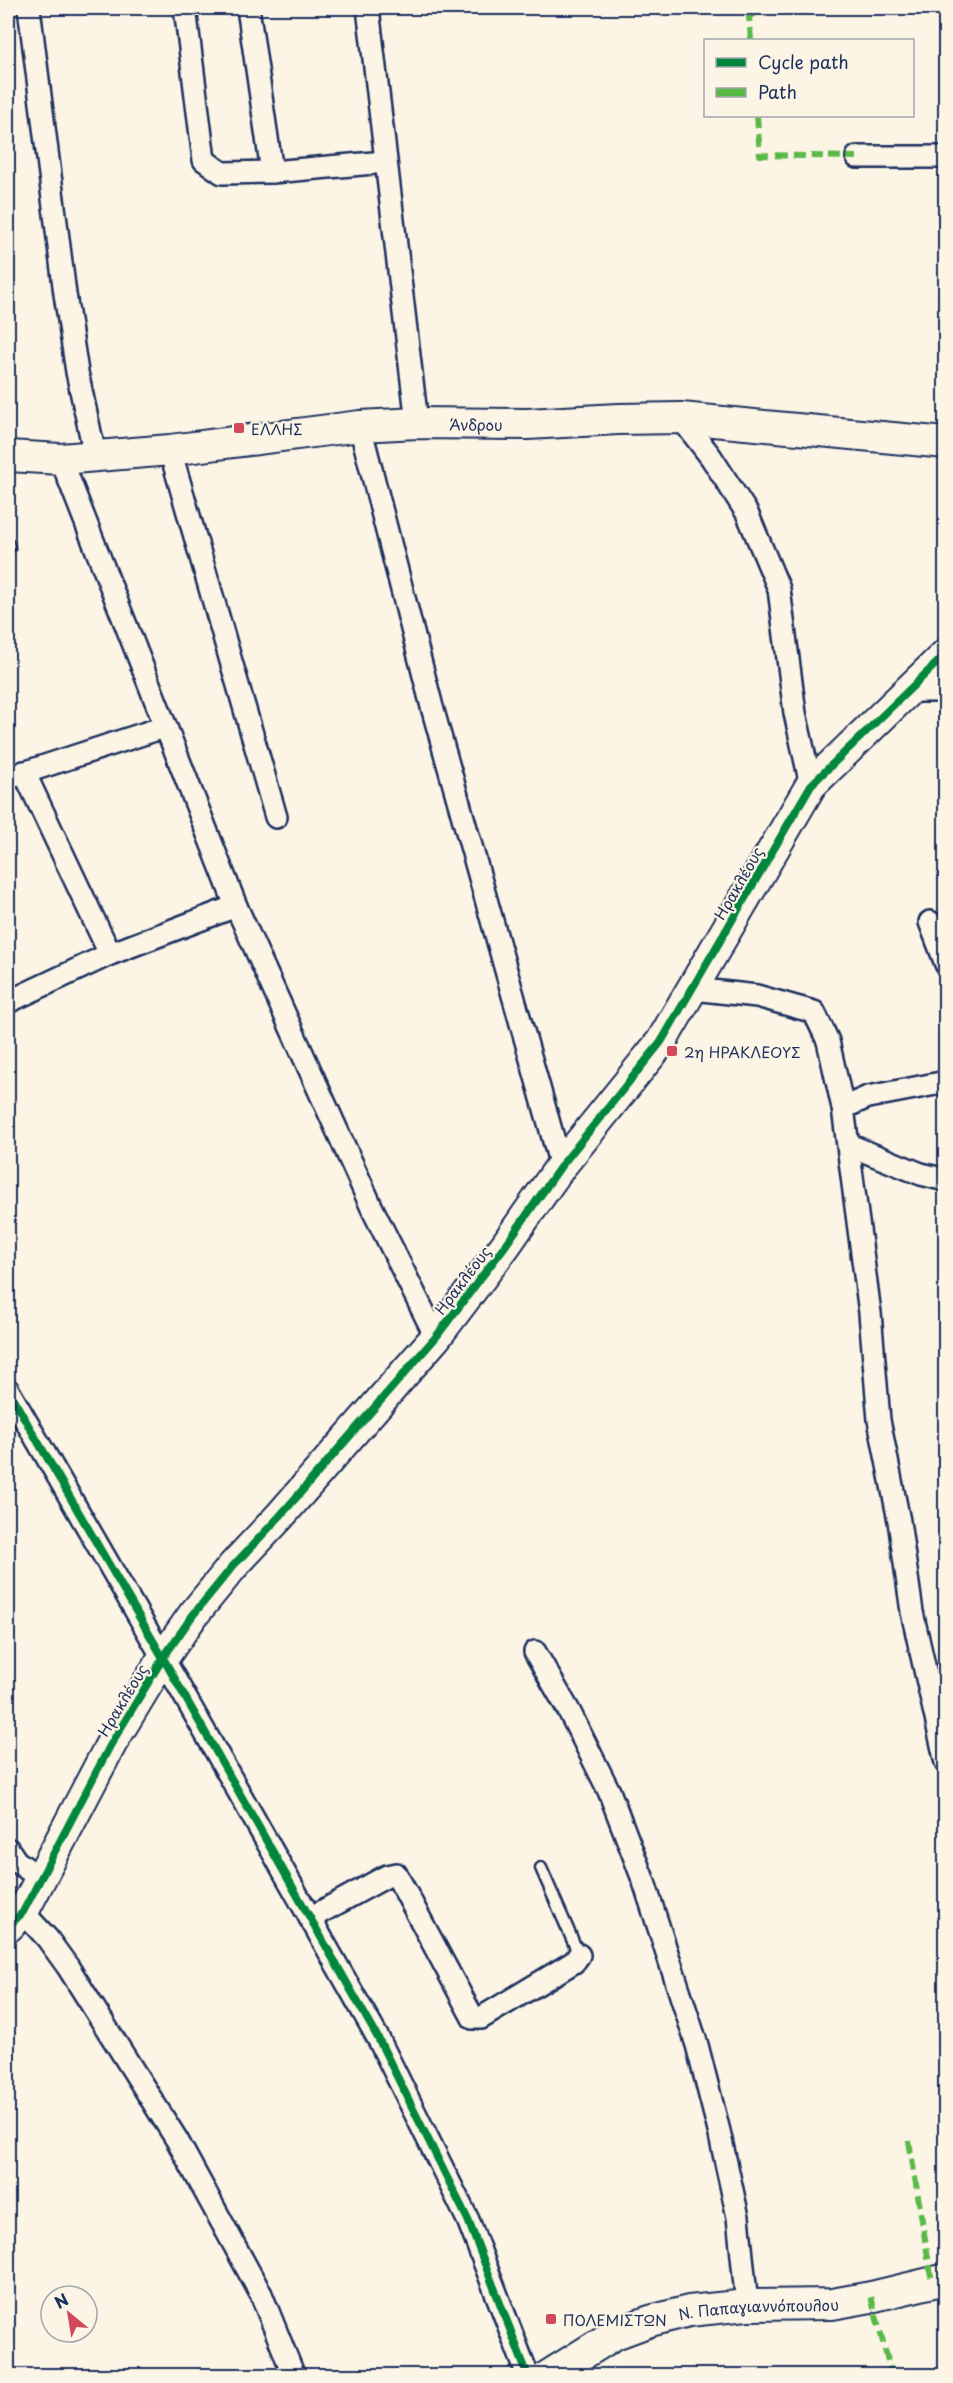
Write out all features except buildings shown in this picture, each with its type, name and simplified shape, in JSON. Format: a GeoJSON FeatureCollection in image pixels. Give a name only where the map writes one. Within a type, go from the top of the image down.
{"type":"FeatureCollection","features":[{"type":"Feature","properties":{"kind":"street"},"geometry":{"type":"LineString","coordinates":[[29,8],[65,294],[77,372],[95,455]]}},
{"type":"Feature","properties":{"kind":"street"},"geometry":{"type":"LineString","coordinates":[[185,8],[204,160],[222,173],[272,172],[385,162]]}},
{"type":"Feature","properties":{"kind":"street"},"geometry":{"type":"LineString","coordinates":[[248,8],[272,172]]}},
{"type":"Feature","properties":{"kind":"street"},"geometry":{"type":"LineString","coordinates":[[368,8],[417,423]]}},
{"type":"Feature","properties":{"kind":"street"},"geometry":{"type":"LineString","coordinates":[[857,157],[945,157]]}},
{"type":"Feature","properties":{"kind":"street"},"geometry":{"type":"LineString","coordinates":[[681,418],[711,457],[747,513],[779,589],[795,712],[811,785]]}},
{"type":"Feature","properties":{"kind":"street","name":"Άνδρου"},"geometry":{"type":"LineString","coordinates":[[8,456],[62,459],[170,450],[360,426],[417,423],[527,424],[681,418],[945,443]]}},
{"type":"Feature","properties":{"kind":"street"},"geometry":{"type":"LineString","coordinates":[[360,426],[432,707],[561,1166]]}},
{"type":"Feature","properties":{"kind":"street"},"geometry":{"type":"LineString","coordinates":[[170,450],[276,817]]}},
{"type":"Feature","properties":{"kind":"street"},"geometry":{"type":"LineString","coordinates":[[62,459],[164,727],[236,906],[372,1208],[436,1337]]}},
{"type":"Feature","properties":{"kind":"street","name":"Ηρακλέους"},"geometry":{"type":"LineString","coordinates":[[15,1920],[41,1879],[111,1744],[163,1658],[193,1615],[233,1566],[280,1516],[436,1337],[505,1246],[561,1166],[661,1042],[811,785],[945,654]]}},
{"type":"Feature","properties":{"kind":"street"},"geometry":{"type":"LineString","coordinates":[[907,691],[945,691]]}},
{"type":"Feature","properties":{"kind":"street"},"geometry":{"type":"LineString","coordinates":[[110,954],[16,775],[164,727]]}},
{"type":"Feature","properties":{"kind":"street"},"geometry":{"type":"LineString","coordinates":[[8,1002],[110,954],[236,906]]}},
{"type":"Feature","properties":{"kind":"street"},"geometry":{"type":"LineString","coordinates":[[930,922],[945,964]]}},
{"type":"Feature","properties":{"kind":"street"},"geometry":{"type":"LineString","coordinates":[[693,989],[757,996],[814,1012],[828,1041],[849,1145],[870,1313],[879,1420],[912,1612],[945,1763]]}},
{"type":"Feature","properties":{"kind":"street"},"geometry":{"type":"LineString","coordinates":[[843,1108],[868,1097],[945,1082]]}},
{"type":"Feature","properties":{"kind":"street"},"geometry":{"type":"LineString","coordinates":[[849,1145],[921,1174],[945,1180]]}},
{"type":"Feature","properties":{"kind":"street"},"geometry":{"type":"LineString","coordinates":[[8,1390],[378,2038],[468,2220],[528,2376]]}},
{"type":"Feature","properties":{"kind":"street"},"geometry":{"type":"LineString","coordinates":[[535,1652],[569,1711],[609,1791],[662,1936],[697,2045],[719,2132],[738,2217],[747,2305]]}},
{"type":"Feature","properties":{"kind":"street"},"geometry":{"type":"LineString","coordinates":[[8,1849],[16,1861],[41,1879]]}},
{"type":"Feature","properties":{"kind":"street"},"geometry":{"type":"LineString","coordinates":[[310,1918],[387,1876],[396,1874],[473,2018],[481,2018],[574,1962],[579,1955]]}},
{"type":"Feature","properties":{"kind":"street"},"geometry":{"type":"LineString","coordinates":[[15,1920],[47,1938],[69,1967],[177,2140],[261,2294],[294,2376]]}},
{"type":"Feature","properties":{"kind":"street","name":"Ν. Παπαγιαννόπουλου"},"geometry":{"type":"LineString","coordinates":[[561,2372],[615,2334],[650,2321],[689,2311],[747,2305],[814,2306],[841,2303],[945,2279]]}},
{"type":"Feature","properties":{"kind":"lane"},"geometry":{"type":"LineString","coordinates":[[541,1868],[579,1955]]}},
{"type":"Feature","properties":{"kind":"marked path"},"geometry":{"type":"LineString","coordinates":[[751,39],[749,16],[768,8]]}},
{"type":"Feature","properties":{"kind":"marked path"},"geometry":{"type":"LineString","coordinates":[[757,117],[760,155],[857,157]]}},
{"type":"Feature","properties":{"kind":"marked path"},"geometry":{"type":"LineString","coordinates":[[909,2141],[932,2282]]}},
{"type":"Feature","properties":{"kind":"marked path"},"geometry":{"type":"LineString","coordinates":[[871,2297],[892,2376]]}},
{"type":"Feature","properties":{"kind":"cycle path"},"geometry":{"type":"LineString","coordinates":[[8,1927],[23,1912],[111,1744],[163,1658],[193,1615],[233,1566],[280,1516],[436,1337],[505,1246],[561,1166],[661,1042],[811,785],[946,654]]}},
{"type":"Feature","properties":{"kind":"cycle path"},"geometry":{"type":"LineString","coordinates":[[8,1390],[378,2038],[468,2220],[528,2376]]}},
{"type":"Feature","properties":{"kind":"place","name":"ΕΛΛΗΣ"},"geometry":{"type":"Point","coordinates":[239,428]}},
{"type":"Feature","properties":{"kind":"place","name":"2η ΗΡΑΚΛΕΟΥΣ"},"geometry":{"type":"Point","coordinates":[672,1051]}},
{"type":"Feature","properties":{"kind":"place","name":"ΠΟΛΕΜΙΣΤΩΝ"},"geometry":{"type":"Point","coordinates":[551,2319]}}]}
